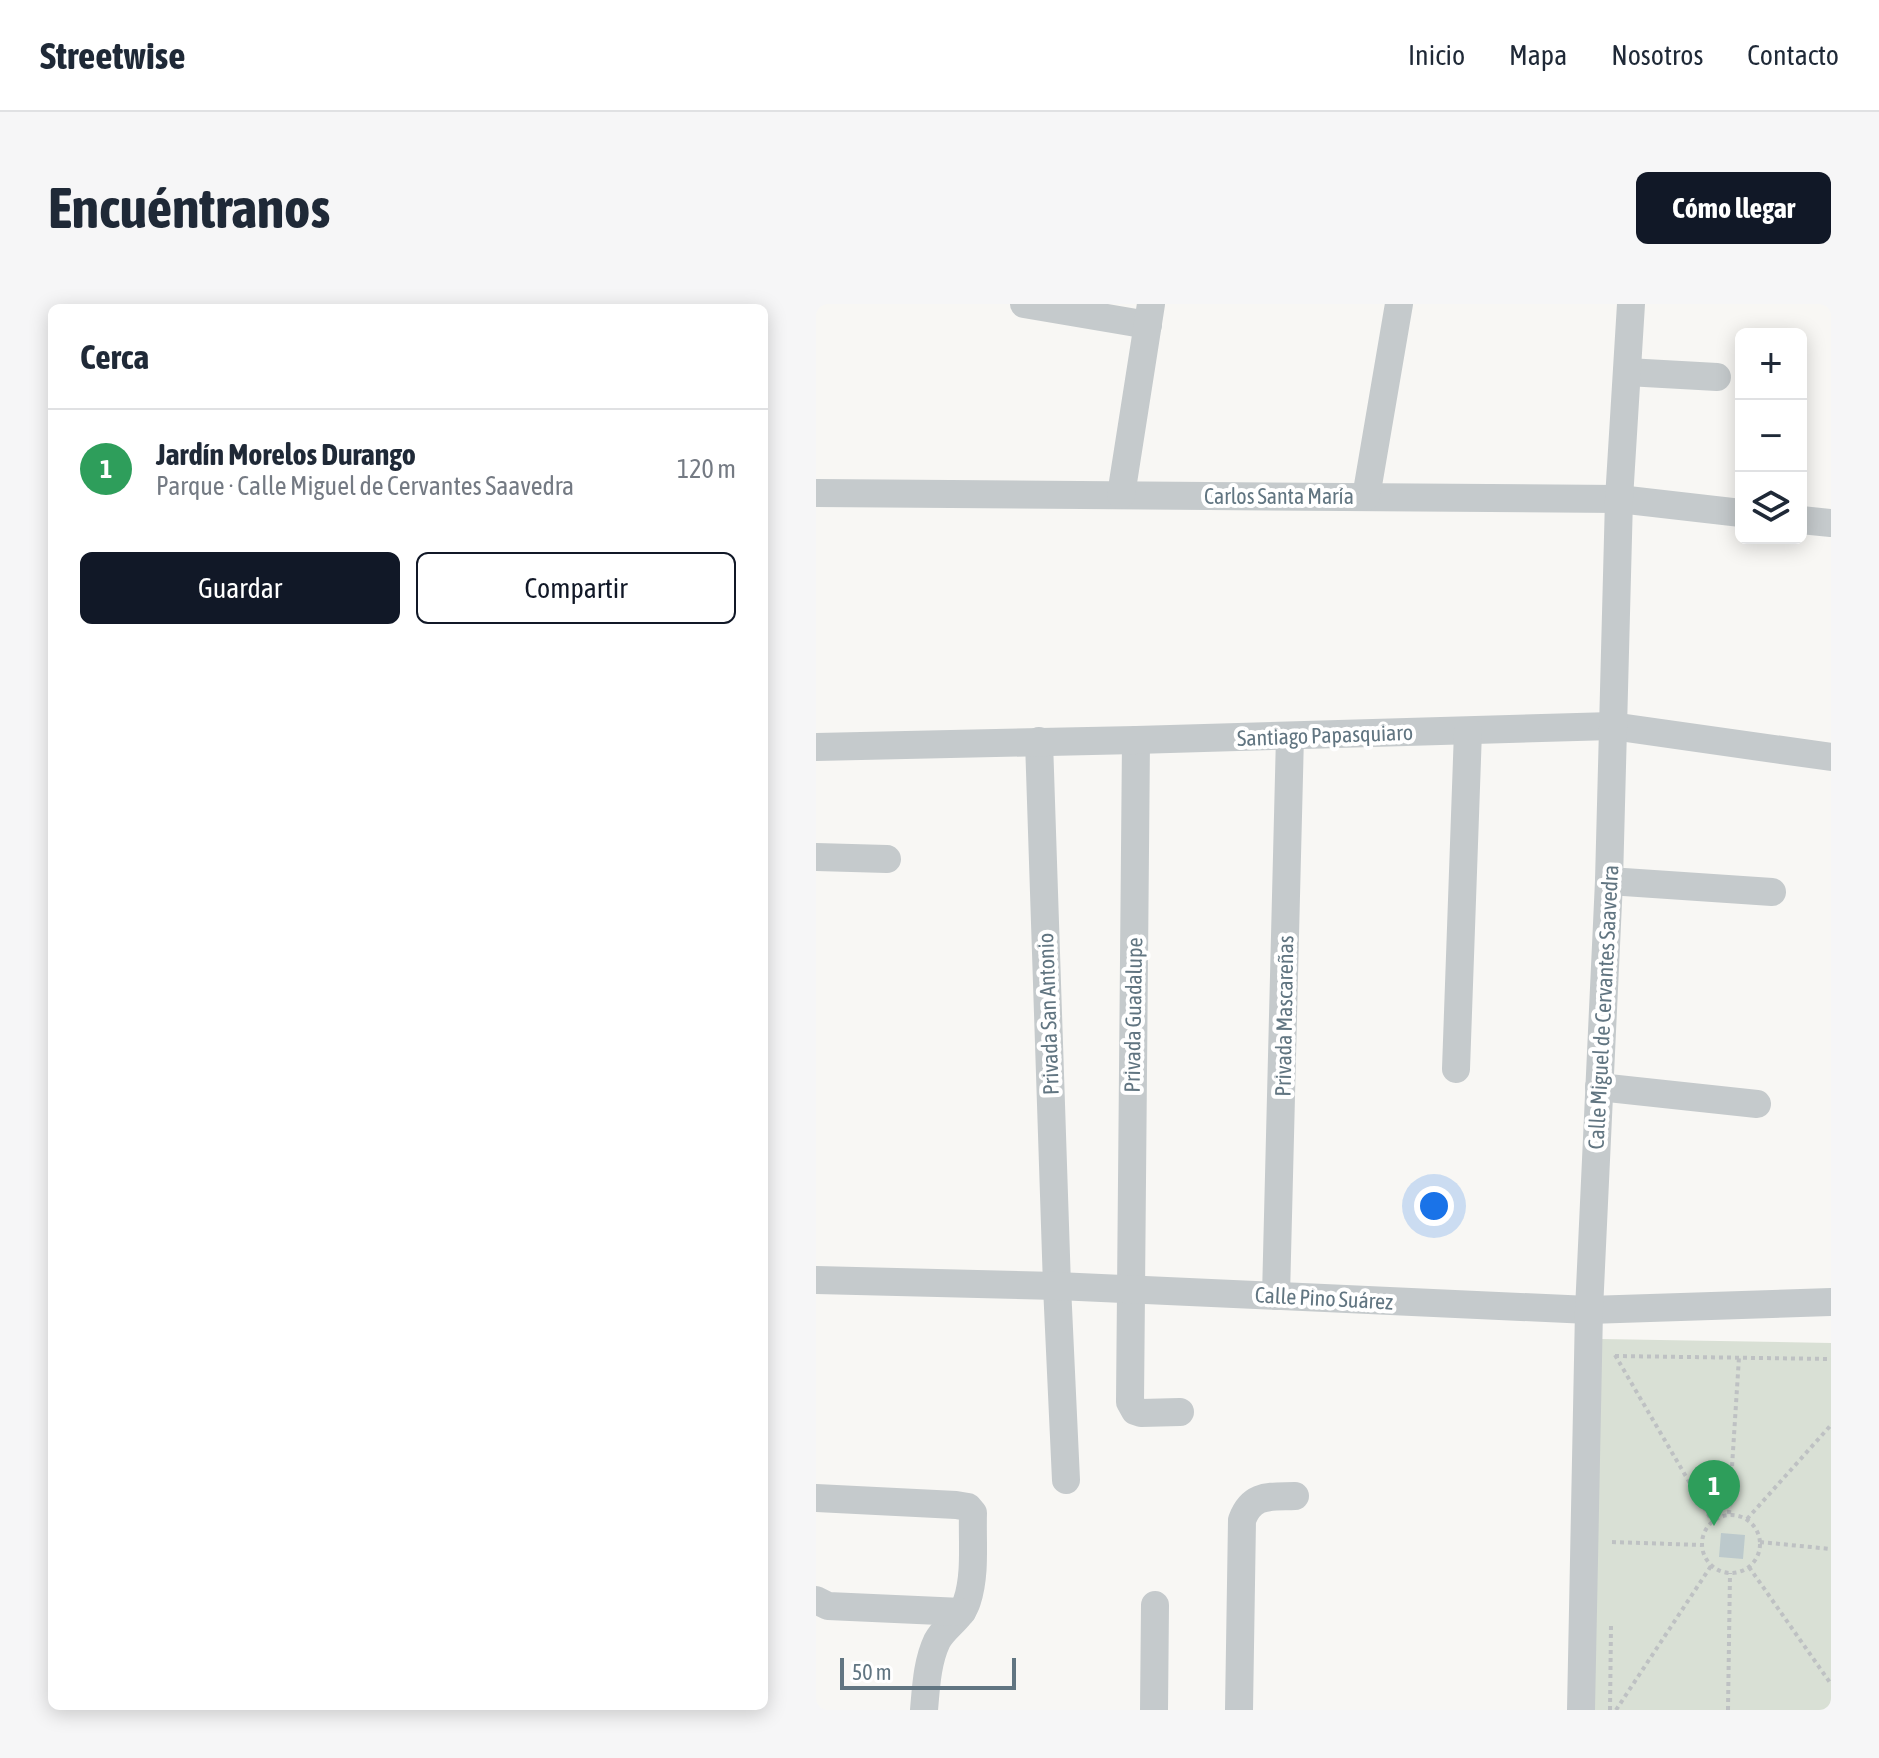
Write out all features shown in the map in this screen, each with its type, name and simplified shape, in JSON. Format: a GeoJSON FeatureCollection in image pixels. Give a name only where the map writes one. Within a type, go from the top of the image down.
{"type":"FeatureCollection","features":[{"type":"Feature","properties":{"kind":"street"},"geometry":{"type":"LineString","coordinates":[[1024,304],[1149,314],[1121,495]]}},
{"type":"Feature","properties":{"kind":"street"},"geometry":{"type":"LineString","coordinates":[[1366,497],[1399,304]]}},
{"type":"Feature","properties":{"kind":"street","name":"Calle Miguel de Cervantes Saavedra"},"geometry":{"type":"LineString","coordinates":[[1581,1710],[1589,1310],[1609,881],[1619,499],[1631,304]]}},
{"type":"Feature","properties":{"kind":"street"},"geometry":{"type":"LineString","coordinates":[[1627,372],[1717,377]]}},
{"type":"Feature","properties":{"kind":"street","name":"Carlos Santa María"},"geometry":{"type":"LineString","coordinates":[[816,493],[1619,499],[1735,512]]}},
{"type":"Feature","properties":{"kind":"street"},"geometry":{"type":"LineString","coordinates":[[1807,521],[1831,523]]}},
{"type":"Feature","properties":{"kind":"street","name":"Santiago Papasquiaro"},"geometry":{"type":"LineString","coordinates":[[816,747],[1612,726],[1831,757]]}},
{"type":"Feature","properties":{"kind":"street"},"geometry":{"type":"LineString","coordinates":[[1456,1069],[1468,731]]}},
{"type":"Feature","properties":{"kind":"street","name":"Privada Mascareñas"},"geometry":{"type":"LineString","coordinates":[[1276,1296],[1290,736]]}},
{"type":"Feature","properties":{"kind":"street","name":"Privada Guadalupe"},"geometry":{"type":"LineString","coordinates":[[1136,740],[1129,1391],[1135,1411],[1180,1412]]}},
{"type":"Feature","properties":{"kind":"street","name":"Privada San Antonio"},"geometry":{"type":"LineString","coordinates":[[1039,741],[1066,1480]]}},
{"type":"Feature","properties":{"kind":"street"},"geometry":{"type":"LineString","coordinates":[[816,857],[887,859]]}},
{"type":"Feature","properties":{"kind":"street"},"geometry":{"type":"LineString","coordinates":[[1609,881],[1772,892]]}},
{"type":"Feature","properties":{"kind":"street"},"geometry":{"type":"LineString","coordinates":[[1599,1087],[1757,1104]]}},
{"type":"Feature","properties":{"kind":"street","name":"Calle Pino Suárez"},"geometry":{"type":"LineString","coordinates":[[816,1280],[1057,1286],[1589,1310],[1831,1302]]}},
{"type":"Feature","properties":{"kind":"street"},"geometry":{"type":"LineString","coordinates":[[1239,1710],[1242,1520],[1252,1503],[1262,1498],[1295,1496]]}},
{"type":"Feature","properties":{"kind":"street"},"geometry":{"type":"LineString","coordinates":[[816,1498],[956,1505],[968,1507],[973,1513],[971,1587],[966,1606],[938,1640],[928,1675],[924,1710]]}},
{"type":"Feature","properties":{"kind":"street"},"geometry":{"type":"LineString","coordinates":[[816,1600],[828,1606],[962,1612]]}},
{"type":"Feature","properties":{"kind":"street"},"geometry":{"type":"LineString","coordinates":[[1154,1710],[1155,1605]]}},
{"type":"Feature","properties":{"kind":"path"},"geometry":{"type":"LineString","coordinates":[[1615,1355],[1831,1359]]}},
{"type":"Feature","properties":{"kind":"path"},"geometry":{"type":"LineString","coordinates":[[1614,1370],[1615,1355]]}},
{"type":"Feature","properties":{"kind":"path"},"geometry":{"type":"LineString","coordinates":[[1615,1355],[1712,1521]]}},
{"type":"Feature","properties":{"kind":"path"},"geometry":{"type":"LineString","coordinates":[[1729,1514],[1739,1357]]}},
{"type":"Feature","properties":{"kind":"path"},"geometry":{"type":"LineString","coordinates":[[1747,1519],[1831,1425]]}},
{"type":"Feature","properties":{"kind":"path"},"geometry":{"type":"LineString","coordinates":[[1729,1514],[1739,1515],[1754,1525],[1760,1542],[1756,1560],[1740,1572],[1720,1571],[1711,1566],[1701,1545],[1706,1528],[1712,1521],[1729,1514]]}},
{"type":"Feature","properties":{"kind":"path"},"geometry":{"type":"LineString","coordinates":[[1612,1542],[1701,1545]]}},
{"type":"Feature","properties":{"kind":"path"},"geometry":{"type":"LineString","coordinates":[[1760,1542],[1831,1549]]}},
{"type":"Feature","properties":{"kind":"path"},"geometry":{"type":"LineString","coordinates":[[1616,1710],[1711,1566]]}},
{"type":"Feature","properties":{"kind":"path"},"geometry":{"type":"LineString","coordinates":[[1749,1567],[1831,1684]]}},
{"type":"Feature","properties":{"kind":"path"},"geometry":{"type":"LineString","coordinates":[[1728,1710],[1730,1573]]}},
{"type":"Feature","properties":{"kind":"path"},"geometry":{"type":"LineString","coordinates":[[1610,1710],[1611,1619]]}},
{"type":"Feature","properties":{"kind":"shaded area"},"geometry":{"type":"Polygon","coordinates":[[[1600,1339],[1831,1343],[1831,1710],[1594,1710],[1600,1339]]]}},
{"type":"Feature","properties":{"kind":"shaded area"},"geometry":{"type":"Polygon","coordinates":[[[1721,1533],[1745,1535],[1743,1559],[1719,1557],[1721,1533]]]}},
{"type":"Feature","properties":{"kind":"place","name":"Jardín Morelos Durango"},"geometry":{"type":"Point","coordinates":[1714,1526]}}]}
